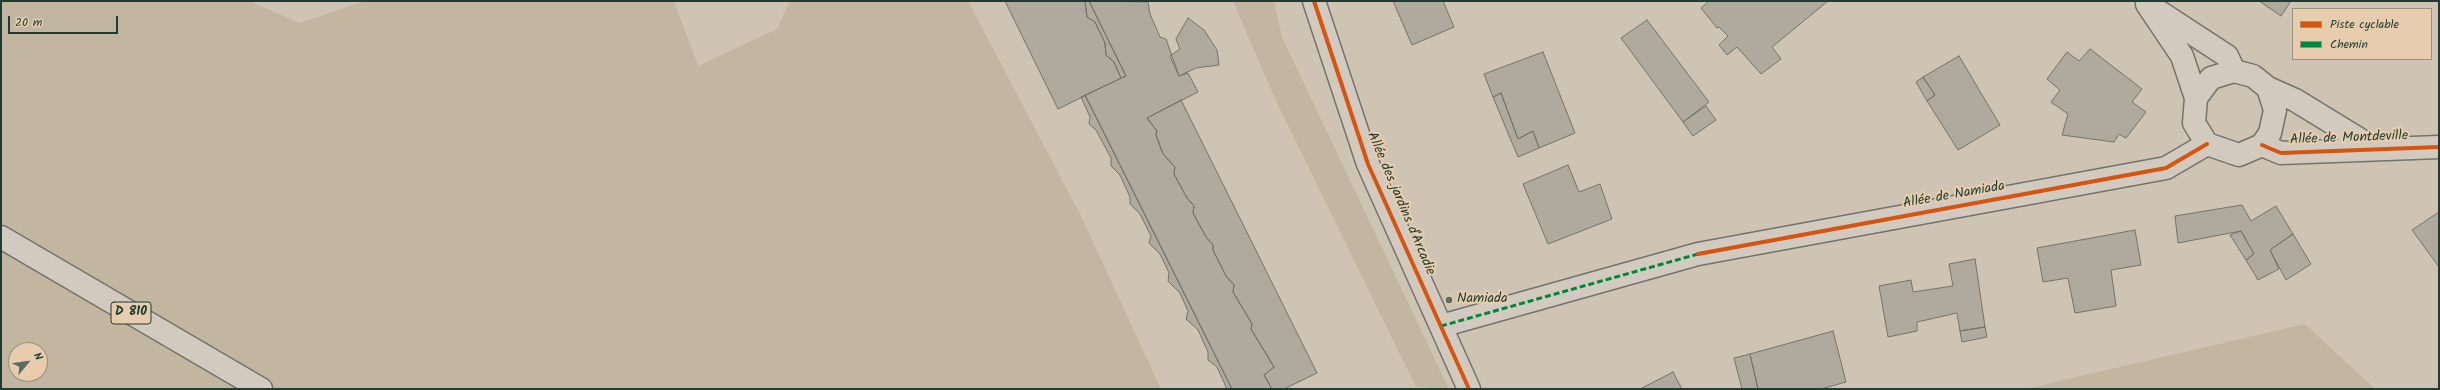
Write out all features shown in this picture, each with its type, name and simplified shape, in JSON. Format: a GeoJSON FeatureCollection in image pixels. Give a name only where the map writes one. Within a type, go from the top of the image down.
{"type":"FeatureCollection","features":[{"type":"Feature","properties":{"kind":"street","name":"Allée des jardins d'Arcadie"},"geometry":{"type":"LineString","coordinates":[[1314,1],[1368,164],[1469,389]]}},
{"type":"Feature","properties":{"kind":"street"},"geometry":{"type":"LineString","coordinates":[[2144,3],[2227,56],[2234,71],[2211,78],[2196,98]]}},
{"type":"Feature","properties":{"kind":"street"},"geometry":{"type":"LineString","coordinates":[[2144,3],[2182,56],[2196,98],[2194,123],[2208,144],[2239,155],[2262,145]]}},
{"type":"Feature","properties":{"kind":"street","name":"Allée de Montdeville"},"geometry":{"type":"LineString","coordinates":[[2234,71],[2253,76],[2268,88],[2295,100],[2375,148]]}},
{"type":"Feature","properties":{"kind":"street","name":"Allée de Montdeville"},"geometry":{"type":"LineString","coordinates":[[2268,88],[2275,110],[2270,133],[2262,145],[2281,153],[2375,148],[2439,147]]}},
{"type":"Feature","properties":{"kind":"street","name":"Allée de Namiada"},"geometry":{"type":"LineString","coordinates":[[1441,326],[1698,254],[2166,168],[2208,144]]}},
{"type":"Feature","properties":{"kind":"street","name":"D 810"},"geometry":{"type":"LineString","coordinates":[[1,237],[261,389]]}},
{"type":"Feature","properties":{"kind":"shaded area"},"geometry":{"type":"Polygon","coordinates":[[[1,1],[249,1],[300,23],[365,1],[674,1],[698,66],[777,29],[790,1],[968,1],[1081,216],[1161,389],[1,389],[1,1]]]}},
{"type":"Feature","properties":{"kind":"shaded area"},"geometry":{"type":"Polygon","coordinates":[[[1233,1],[1274,1],[1282,37],[1449,389],[1416,387],[1276,101],[1233,1]]]}},
{"type":"Feature","properties":{"kind":"shaded area"},"geometry":{"type":"Polygon","coordinates":[[[2305,324],[2375,389],[2025,389],[2305,324]]]}},
{"type":"Feature","properties":{"kind":"building"},"geometry":{"type":"Polygon","coordinates":[[[1005,1],[1085,1],[1087,17],[1095,22],[1105,43],[1106,55],[1114,62],[1121,78],[1058,109],[1005,1]]]}},
{"type":"Feature","properties":{"kind":"building"},"geometry":{"type":"Polygon","coordinates":[[[1085,1],[1089,1],[1126,76],[1121,78],[1114,62],[1106,55],[1105,43],[1095,22],[1087,17],[1085,1]]]}},
{"type":"Feature","properties":{"kind":"building"},"geometry":{"type":"Polygon","coordinates":[[[1089,1],[1148,2],[1150,14],[1160,37],[1166,39],[1179,76],[1188,73],[1198,92],[1147,118],[1157,131],[1156,135],[1163,154],[1175,167],[1174,174],[1187,198],[1194,206],[1193,213],[1206,237],[1213,245],[1213,250],[1226,276],[1234,285],[1233,292],[1252,324],[1251,329],[1274,367],[1264,375],[1272,389],[1232,389],[1085,95],[1126,76],[1089,1]]]}},
{"type":"Feature","properties":{"kind":"building"},"geometry":{"type":"Polygon","coordinates":[[[1393,1],[1443,1],[1454,27],[1412,45],[1393,1]]]}},
{"type":"Feature","properties":{"kind":"building"},"geometry":{"type":"Polygon","coordinates":[[[1709,1],[1828,1],[1772,47],[1781,59],[1761,74],[1737,47],[1727,55],[1719,45],[1728,36],[1719,27],[1717,28],[1701,8],[1709,1]]]}},
{"type":"Feature","properties":{"kind":"building"},"geometry":{"type":"Polygon","coordinates":[[[2259,1],[2291,1],[2281,16],[2259,1]]]}},
{"type":"Feature","properties":{"kind":"building"},"geometry":{"type":"Polygon","coordinates":[[[1188,18],[1204,30],[1217,50],[1219,65],[1196,68],[1179,76],[1170,56],[1180,49],[1176,39],[1188,18]]]}},
{"type":"Feature","properties":{"kind":"building"},"geometry":{"type":"Polygon","coordinates":[[[1647,20],[1709,102],[1683,122],[1621,38],[1647,20]]]}},
{"type":"Feature","properties":{"kind":"building"},"geometry":{"type":"Polygon","coordinates":[[[2090,49],[2142,89],[2132,102],[2146,112],[2126,138],[2119,134],[2114,142],[2062,135],[2068,114],[2051,102],[2060,90],[2047,79],[2067,52],[2079,61],[2090,49]]]}},
{"type":"Feature","properties":{"kind":"building"},"geometry":{"type":"Polygon","coordinates":[[[1543,52],[1575,133],[1539,148],[1533,131],[1518,139],[1501,93],[1493,97],[1484,74],[1543,52]]]}},
{"type":"Feature","properties":{"kind":"building"},"geometry":{"type":"Polygon","coordinates":[[[1959,56],[2000,125],[1958,150],[1927,101],[1935,95],[1923,77],[1959,56]]]}},
{"type":"Feature","properties":{"kind":"building"},"geometry":{"type":"Polygon","coordinates":[[[1923,77],[1935,95],[1927,101],[1916,82],[1923,77]]]}},
{"type":"Feature","properties":{"kind":"building"},"geometry":{"type":"Polygon","coordinates":[[[1501,93],[1518,139],[1533,131],[1539,148],[1518,157],[1493,97],[1501,93]]]}},
{"type":"Feature","properties":{"kind":"building"},"geometry":{"type":"Polygon","coordinates":[[[1085,95],[1232,389],[1227,389],[1217,367],[1208,360],[1208,352],[1198,330],[1186,319],[1188,311],[1180,293],[1168,281],[1169,273],[1160,254],[1149,243],[1151,236],[1140,214],[1130,204],[1130,197],[1120,175],[1111,166],[1111,158],[1096,130],[1089,124],[1090,117],[1081,97],[1085,95]]]}},
{"type":"Feature","properties":{"kind":"building"},"geometry":{"type":"Polygon","coordinates":[[[1181,100],[1317,373],[1284,389],[1272,389],[1264,375],[1274,367],[1251,329],[1252,324],[1233,292],[1234,285],[1226,276],[1213,250],[1213,245],[1206,237],[1193,213],[1194,206],[1187,198],[1174,174],[1175,167],[1163,154],[1156,135],[1157,131],[1147,118],[1181,100]]]}},
{"type":"Feature","properties":{"kind":"building"},"geometry":{"type":"Polygon","coordinates":[[[1706,106],[1716,120],[1693,136],[1683,122],[1706,106]]]}},
{"type":"Feature","properties":{"kind":"building"},"geometry":{"type":"Polygon","coordinates":[[[1568,165],[1579,192],[1600,184],[1612,219],[1548,244],[1523,184],[1568,165]]]}},
{"type":"Feature","properties":{"kind":"building"},"geometry":{"type":"Polygon","coordinates":[[[2242,205],[2251,221],[2276,206],[2293,234],[2270,250],[2279,269],[2258,280],[2246,260],[2254,254],[2241,231],[2178,243],[2175,216],[2242,205]]]}},
{"type":"Feature","properties":{"kind":"building"},"geometry":{"type":"Polygon","coordinates":[[[2439,212],[2439,267],[2412,230],[2439,212]]]}},
{"type":"Feature","properties":{"kind":"building"},"geometry":{"type":"Polygon","coordinates":[[[2135,230],[2141,265],[2111,270],[2116,306],[2075,313],[2068,278],[2043,282],[2037,248],[2135,230]]]}},
{"type":"Feature","properties":{"kind":"building"},"geometry":{"type":"Polygon","coordinates":[[[2241,231],[2254,254],[2246,260],[2230,235],[2241,231]]]}},
{"type":"Feature","properties":{"kind":"building"},"geometry":{"type":"Polygon","coordinates":[[[2293,234],[2311,264],[2286,280],[2270,250],[2293,234]]]}},
{"type":"Feature","properties":{"kind":"building"},"geometry":{"type":"Polygon","coordinates":[[[1975,259],[1985,327],[1960,331],[1957,313],[1917,322],[1917,331],[1888,337],[1879,286],[1911,280],[1913,292],[1953,286],[1949,264],[1975,259]]]}},
{"type":"Feature","properties":{"kind":"building"},"geometry":{"type":"Polygon","coordinates":[[[1985,327],[1987,337],[1962,342],[1960,331],[1985,327]]]}},
{"type":"Feature","properties":{"kind":"building"},"geometry":{"type":"Polygon","coordinates":[[[1833,331],[1846,382],[1821,389],[1758,389],[1750,354],[1833,331]]]}},
{"type":"Feature","properties":{"kind":"building"},"geometry":{"type":"Polygon","coordinates":[[[1750,354],[1758,389],[1742,389],[1734,358],[1750,354]]]}},
{"type":"Feature","properties":{"kind":"building"},"geometry":{"type":"Polygon","coordinates":[[[1673,372],[1682,389],[1640,389],[1673,372]]]}},
{"type":"Feature","properties":{"kind":"marked path"},"geometry":{"type":"LineString","coordinates":[[1441,326],[1698,254]]}},
{"type":"Feature","properties":{"kind":"cycle path"},"geometry":{"type":"LineString","coordinates":[[1314,1],[1368,164],[1469,389]]}},
{"type":"Feature","properties":{"kind":"cycle path"},"geometry":{"type":"LineString","coordinates":[[1698,254],[2166,168],[2207,144]]}},
{"type":"Feature","properties":{"kind":"cycle path"},"geometry":{"type":"LineString","coordinates":[[2262,145],[2281,153],[2439,147]]}},
{"type":"Feature","properties":{"kind":"place","name":"Namiada"},"geometry":{"type":"Point","coordinates":[1449,300]}}]}
